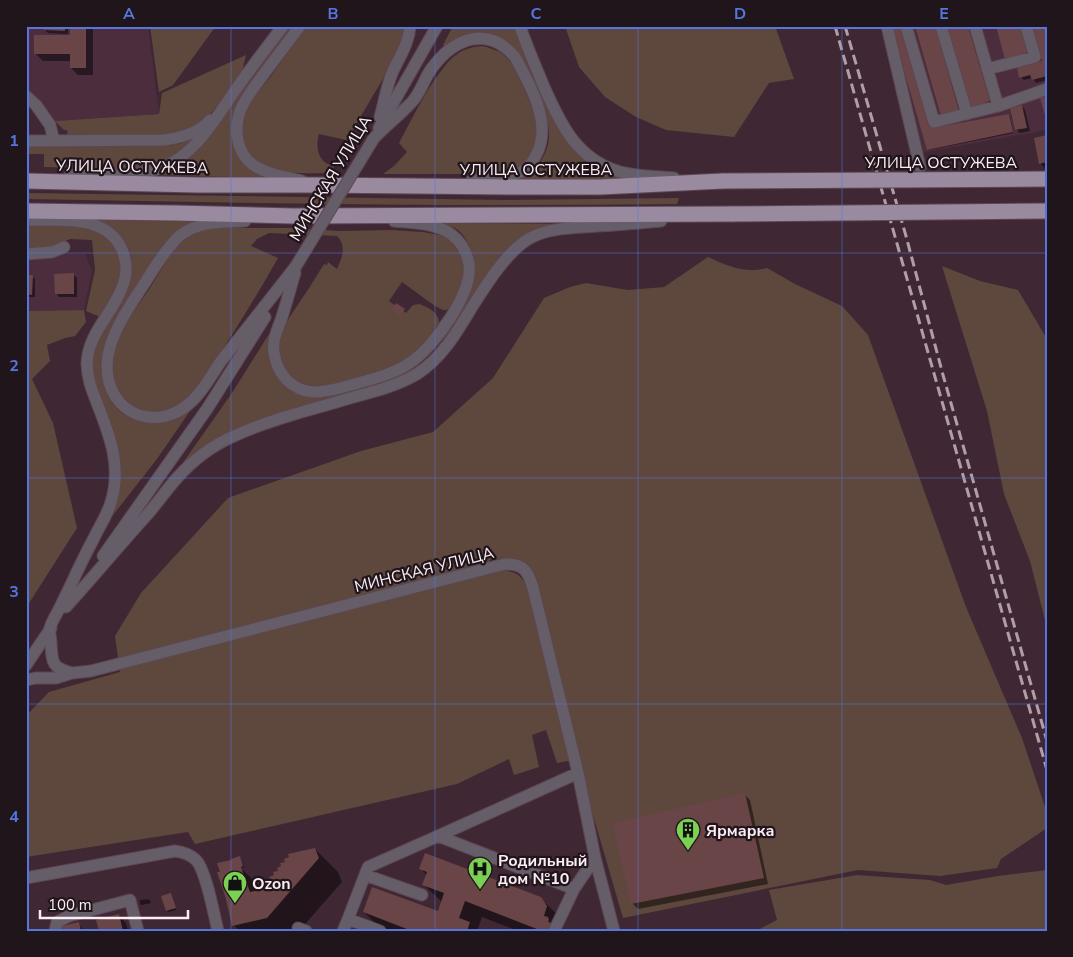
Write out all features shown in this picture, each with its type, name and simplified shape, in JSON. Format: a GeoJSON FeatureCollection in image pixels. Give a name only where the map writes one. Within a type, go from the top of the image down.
{"type":"FeatureCollection","features":[{"type":"Feature","properties":{"kind":"main road","name":"УЛИЦА ОСТУЖЕВА"},"geometry":{"type":"LineString","coordinates":[[26,181],[197,185],[600,187],[723,181],[1047,179]]}},
{"type":"Feature","properties":{"kind":"main road"},"geometry":{"type":"LineString","coordinates":[[26,211],[361,216],[1047,211]]}},
{"type":"Feature","properties":{"kind":"street"},"geometry":{"type":"LineString","coordinates":[[26,176],[127,174],[160,168],[174,162],[201,138],[283,26]]}},
{"type":"Feature","properties":{"kind":"street"},"geometry":{"type":"LineString","coordinates":[[300,26],[246,100],[237,122],[237,133],[242,150],[252,164],[277,175],[316,185]]}},
{"type":"Feature","properties":{"kind":"street"},"geometry":{"type":"LineString","coordinates":[[374,138],[392,72],[406,47],[410,26]]}},
{"type":"Feature","properties":{"kind":"street"},"geometry":{"type":"LineString","coordinates":[[520,26],[558,117],[576,144],[588,156],[619,172],[723,181]]}},
{"type":"Feature","properties":{"kind":"street"},"geometry":{"type":"LineString","coordinates":[[887,26],[920,167]]}},
{"type":"Feature","properties":{"kind":"street"},"geometry":{"type":"LineString","coordinates":[[906,26],[934,122],[998,106],[1047,89]]}},
{"type":"Feature","properties":{"kind":"street"},"geometry":{"type":"LineString","coordinates":[[941,26],[967,114]]}},
{"type":"Feature","properties":{"kind":"street"},"geometry":{"type":"LineString","coordinates":[[975,26],[998,106]]}},
{"type":"Feature","properties":{"kind":"street"},"geometry":{"type":"LineString","coordinates":[[988,69],[1035,57],[1026,26]]}},
{"type":"Feature","properties":{"kind":"street","name":"МИНСКАЯ УЛИЦА"},"geometry":{"type":"LineString","coordinates":[[26,664],[207,409],[374,138],[435,29]]}},
{"type":"Feature","properties":{"kind":"street"},"geometry":{"type":"LineString","coordinates":[[374,138],[415,99],[431,69],[448,51],[460,43],[473,39],[486,38],[498,42],[511,52],[522,69],[540,113],[543,133],[540,148],[531,164],[520,173],[503,179],[389,185]]}},
{"type":"Feature","properties":{"kind":"street"},"geometry":{"type":"LineString","coordinates":[[26,96],[50,125],[54,141]]}},
{"type":"Feature","properties":{"kind":"street"},"geometry":{"type":"LineString","coordinates":[[26,141],[155,141],[180,138],[206,124],[228,100]]}},
{"type":"Feature","properties":{"kind":"street"},"geometry":{"type":"LineString","coordinates":[[66,607],[177,478],[214,447],[260,425],[403,381],[429,365],[449,343],[485,287],[509,256],[531,238],[548,231],[566,228],[731,214]]}},
{"type":"Feature","properties":{"kind":"street"},"geometry":{"type":"LineString","coordinates":[[294,216],[206,224],[188,230],[172,242],[124,316],[109,350],[106,364],[107,375],[110,388],[117,401],[126,409],[138,415],[150,417],[163,416],[178,411],[192,401],[296,266]]}},
{"type":"Feature","properties":{"kind":"street"},"geometry":{"type":"LineString","coordinates":[[296,266],[281,321],[274,337],[273,352],[277,365],[285,379],[296,387],[312,392],[325,391],[374,378],[402,368],[413,361],[430,346],[444,328],[459,303],[468,278],[469,265],[466,254],[460,242],[452,234],[441,229],[361,216]]}},
{"type":"Feature","properties":{"kind":"street"},"geometry":{"type":"LineString","coordinates":[[26,220],[82,221],[100,226],[112,235],[120,245],[125,257],[126,271],[123,288],[93,337],[87,363],[92,389],[113,447],[114,489],[104,519],[50,629],[55,666],[62,671],[72,673]]}},
{"type":"Feature","properties":{"kind":"street"},"geometry":{"type":"LineString","coordinates":[[26,254],[52,252],[64,247]]}},
{"type":"Feature","properties":{"kind":"street","name":"МИНСКАЯ УЛИЦА"},"geometry":{"type":"LineString","coordinates":[[26,680],[56,678],[72,673],[91,671],[506,564],[514,564],[526,570],[533,588],[614,931]]}},
{"type":"Feature","properties":{"kind":"street"},"geometry":{"type":"LineString","coordinates":[[343,931],[368,867],[578,773]]}},
{"type":"Feature","properties":{"kind":"street"},"geometry":{"type":"LineString","coordinates":[[438,836],[574,889]]}},
{"type":"Feature","properties":{"kind":"street"},"geometry":{"type":"LineString","coordinates":[[26,878],[175,851],[186,853],[196,860],[203,870],[218,931]]}},
{"type":"Feature","properties":{"kind":"street"},"geometry":{"type":"LineString","coordinates":[[554,931],[574,889],[596,858]]}},
{"type":"Feature","properties":{"kind":"street"},"geometry":{"type":"LineString","coordinates":[[365,875],[422,895]]}},
{"type":"Feature","properties":{"kind":"street"},"geometry":{"type":"LineString","coordinates":[[55,931],[57,922],[69,916],[130,900],[138,931]]}},
{"type":"Feature","properties":{"kind":"street"},"geometry":{"type":"LineString","coordinates":[[348,919],[380,931]]}},
{"type":"Feature","properties":{"kind":"shaded area"},"geometry":{"type":"Polygon","coordinates":[[[26,26],[148,26],[159,114],[55,121],[26,90],[26,26]]]}},
{"type":"Feature","properties":{"kind":"shaded area"},"geometry":{"type":"Polygon","coordinates":[[[150,26],[216,26],[173,85],[159,92],[150,26]]]}},
{"type":"Feature","properties":{"kind":"shaded area"},"geometry":{"type":"Polygon","coordinates":[[[290,26],[294,26],[232,135],[272,178],[156,175],[182,163],[193,154],[290,26]]]}},
{"type":"Feature","properties":{"kind":"shaded area"},"geometry":{"type":"Polygon","coordinates":[[[307,26],[405,26],[403,40],[397,55],[348,138],[346,140],[319,134],[317,144],[319,154],[324,162],[334,166],[332,173],[274,170],[251,156],[243,140],[243,121],[250,103],[307,26]]]}},
{"type":"Feature","properties":{"kind":"shaded area"},"geometry":{"type":"Polygon","coordinates":[[[453,26],[515,26],[579,154],[604,172],[633,180],[519,180],[538,165],[542,159],[549,138],[547,120],[503,40],[445,47],[443,45],[453,26]]]}},
{"type":"Feature","properties":{"kind":"shaded area"},"geometry":{"type":"Polygon","coordinates":[[[565,26],[775,26],[794,79],[769,83],[734,137],[666,130],[636,117],[605,97],[579,67],[565,26]]]}},
{"type":"Feature","properties":{"kind":"shaded area"},"geometry":{"type":"Polygon","coordinates":[[[884,26],[1047,26],[1047,130],[921,153],[884,26]]]}},
{"type":"Feature","properties":{"kind":"shaded area"},"geometry":{"type":"Polygon","coordinates":[[[481,46],[500,52],[515,68],[531,105],[537,125],[538,131],[533,153],[521,167],[502,174],[383,174],[394,166],[407,152],[399,143],[420,103],[438,75],[450,60],[459,53],[481,46]]]}},
{"type":"Feature","properties":{"kind":"shaded area"},"geometry":{"type":"Polygon","coordinates":[[[246,55],[242,72],[213,111],[199,125],[174,135],[68,136],[67,130],[64,130],[55,121],[159,114],[162,93],[246,55]]]}},
{"type":"Feature","properties":{"kind":"shaded area"},"geometry":{"type":"Polygon","coordinates":[[[194,139],[165,161],[147,167],[126,169],[44,167],[44,154],[26,154],[26,147],[169,146],[194,139]]]}},
{"type":"Feature","properties":{"kind":"shaded area"},"geometry":{"type":"Polygon","coordinates":[[[26,193],[505,200],[679,198],[677,204],[433,205],[26,199],[26,193]]]}},
{"type":"Feature","properties":{"kind":"shaded area"},"geometry":{"type":"Polygon","coordinates":[[[95,219],[198,221],[183,227],[104,350],[102,371],[105,389],[113,404],[125,415],[139,421],[156,423],[174,418],[192,408],[157,459],[110,519],[119,492],[121,475],[94,382],[92,361],[100,336],[128,290],[132,264],[131,256],[125,243],[108,227],[95,219]]]}},
{"type":"Feature","properties":{"kind":"shaded area"},"geometry":{"type":"Polygon","coordinates":[[[440,223],[558,224],[535,231],[424,365],[398,379],[295,410],[184,465],[182,464],[232,393],[269,334],[268,354],[274,372],[288,389],[301,395],[393,376],[406,372],[426,360],[442,341],[455,321],[470,293],[475,269],[469,245],[461,232],[440,223]]]}},
{"type":"Feature","properties":{"kind":"shaded area"},"geometry":{"type":"Polygon","coordinates":[[[26,224],[60,224],[84,227],[95,230],[112,242],[116,248],[122,269],[121,278],[100,317],[86,311],[95,270],[92,240],[70,239],[51,248],[26,249],[26,224]]]}},
{"type":"Feature","properties":{"kind":"shaded area"},"geometry":{"type":"Polygon","coordinates":[[[217,228],[290,228],[340,231],[392,230],[440,235],[452,243],[460,254],[464,265],[464,274],[459,293],[450,308],[446,310],[435,306],[402,282],[389,301],[406,313],[413,305],[419,304],[430,309],[438,317],[439,324],[423,344],[410,356],[389,368],[344,382],[327,386],[309,385],[300,383],[292,378],[285,370],[280,350],[281,335],[288,320],[324,264],[327,265],[328,262],[337,269],[342,256],[342,244],[337,236],[269,233],[257,239],[251,246],[278,258],[201,384],[188,398],[169,409],[149,412],[133,407],[118,391],[113,372],[115,348],[122,330],[176,247],[195,232],[217,228]]]}},
{"type":"Feature","properties":{"kind":"shaded area"},"geometry":{"type":"Polygon","coordinates":[[[26,253],[85,254],[92,271],[84,310],[26,311],[26,253]]]}},
{"type":"Feature","properties":{"kind":"shaded area"},"geometry":{"type":"Polygon","coordinates":[[[708,257],[744,270],[767,268],[795,284],[842,306],[868,335],[966,607],[1022,738],[1047,813],[1047,828],[1001,859],[997,868],[940,876],[858,870],[623,918],[577,760],[535,584],[503,559],[489,560],[493,571],[507,571],[520,576],[531,592],[573,760],[557,763],[546,730],[532,735],[539,767],[514,775],[509,759],[457,784],[195,844],[188,832],[26,857],[26,716],[49,692],[120,672],[115,636],[141,593],[228,498],[361,451],[433,432],[493,378],[544,298],[570,287],[586,283],[628,290],[664,287],[708,257]]]}},
{"type":"Feature","properties":{"kind":"shaded area"},"geometry":{"type":"Polygon","coordinates":[[[942,266],[980,281],[1018,290],[1047,339],[1047,628],[1030,561],[1004,494],[987,411],[942,266]]]}},
{"type":"Feature","properties":{"kind":"shaded area"},"geometry":{"type":"Polygon","coordinates":[[[84,310],[86,322],[75,336],[47,345],[50,361],[32,379],[53,423],[77,528],[26,608],[26,311],[84,310]]]}},
{"type":"Feature","properties":{"kind":"shaded area"},"geometry":{"type":"Polygon","coordinates":[[[1047,870],[1047,931],[756,931],[777,920],[769,890],[857,875],[930,880],[946,885],[1047,870]]]}},
{"type":"Feature","properties":{"kind":"building"},"geometry":{"type":"Polygon","coordinates":[[[44,26],[65,26],[65,31],[44,30],[44,26]]]}},
{"type":"Feature","properties":{"kind":"building"},"geometry":{"type":"Polygon","coordinates":[[[70,26],[86,26],[86,68],[70,68],[70,54],[34,54],[34,35],[70,35],[70,26]]]}},
{"type":"Feature","properties":{"kind":"building"},"geometry":{"type":"Polygon","coordinates":[[[891,26],[902,26],[932,128],[1009,114],[1013,132],[927,150],[891,26]]]}},
{"type":"Feature","properties":{"kind":"building"},"geometry":{"type":"Polygon","coordinates":[[[915,26],[935,26],[959,111],[941,116],[915,26]]]}},
{"type":"Feature","properties":{"kind":"building"},"geometry":{"type":"Polygon","coordinates":[[[946,26],[968,26],[990,101],[970,108],[946,26]]]}},
{"type":"Feature","properties":{"kind":"building"},"geometry":{"type":"Polygon","coordinates":[[[996,26],[1021,26],[1028,52],[1005,59],[996,26]]]}},
{"type":"Feature","properties":{"kind":"building"},"geometry":{"type":"Polygon","coordinates":[[[1032,26],[1046,26],[1047,28],[1047,76],[1032,80],[1030,75],[1019,78],[1017,67],[1042,61],[1032,26]]]}},
{"type":"Feature","properties":{"kind":"building"},"geometry":{"type":"Polygon","coordinates":[[[1047,96],[1047,119],[1046,119],[1040,98],[1047,96]]]}},
{"type":"Feature","properties":{"kind":"building"},"geometry":{"type":"Polygon","coordinates":[[[1022,105],[1027,128],[1015,130],[1010,108],[1022,105]]]}},
{"type":"Feature","properties":{"kind":"building"},"geometry":{"type":"Polygon","coordinates":[[[1047,135],[1047,162],[1039,164],[1034,138],[1047,135]]]}},
{"type":"Feature","properties":{"kind":"building"},"geometry":{"type":"Polygon","coordinates":[[[74,273],[74,294],[55,294],[54,274],[74,273]]]}},
{"type":"Feature","properties":{"kind":"building"},"geometry":{"type":"Polygon","coordinates":[[[26,275],[33,275],[32,295],[26,294],[26,275]]]}},
{"type":"Feature","properties":{"kind":"building"},"geometry":{"type":"Polygon","coordinates":[[[396,303],[405,309],[400,316],[392,310],[396,303]]]}},
{"type":"Feature","properties":{"kind":"building","name":"Ярмарка"},"geometry":{"type":"Polygon","coordinates":[[[745,793],[764,878],[631,904],[612,823],[745,793]]]}},
{"type":"Feature","properties":{"kind":"building"},"geometry":{"type":"Polygon","coordinates":[[[315,848],[319,858],[267,918],[232,926],[217,872],[220,872],[217,863],[240,856],[243,866],[241,867],[250,892],[264,889],[263,886],[267,884],[266,881],[274,875],[273,872],[278,871],[277,868],[281,866],[280,863],[285,862],[284,859],[289,857],[288,854],[315,848]]]}},
{"type":"Feature","properties":{"kind":"building","name":"Родильный дом №10"},"geometry":{"type":"Polygon","coordinates":[[[425,853],[541,897],[547,906],[544,916],[548,917],[548,922],[552,923],[549,931],[542,931],[465,901],[459,918],[470,922],[467,931],[412,931],[363,912],[372,887],[438,911],[444,893],[422,885],[427,872],[419,869],[425,853]]]}},
{"type":"Feature","properties":{"kind":"building"},"geometry":{"type":"Polygon","coordinates":[[[171,893],[176,908],[166,911],[161,896],[171,893]]]}},
{"type":"Feature","properties":{"kind":"building"},"geometry":{"type":"Polygon","coordinates":[[[119,914],[123,931],[99,931],[96,920],[119,914]]]}},
{"type":"Feature","properties":{"kind":"building"},"geometry":{"type":"Polygon","coordinates":[[[79,922],[81,931],[59,931],[58,927],[79,922]]]}},
{"type":"Feature","properties":{"kind":"railway"},"geometry":{"type":"LineString","coordinates":[[835,26],[1047,770]]}},
{"type":"Feature","properties":{"kind":"railway"},"geometry":{"type":"LineString","coordinates":[[845,26],[906,236],[943,375],[1047,741]]}},
{"type":"Feature","properties":{"kind":"place","name":"Ярмарка"},"geometry":{"type":"Point","coordinates":[688,851]}},
{"type":"Feature","properties":{"kind":"place","name":"Родильный дом №10"},"geometry":{"type":"Point","coordinates":[480,890]}},
{"type":"Feature","properties":{"kind":"place","name":"Ozon"},"geometry":{"type":"Point","coordinates":[235,904]}}]}
